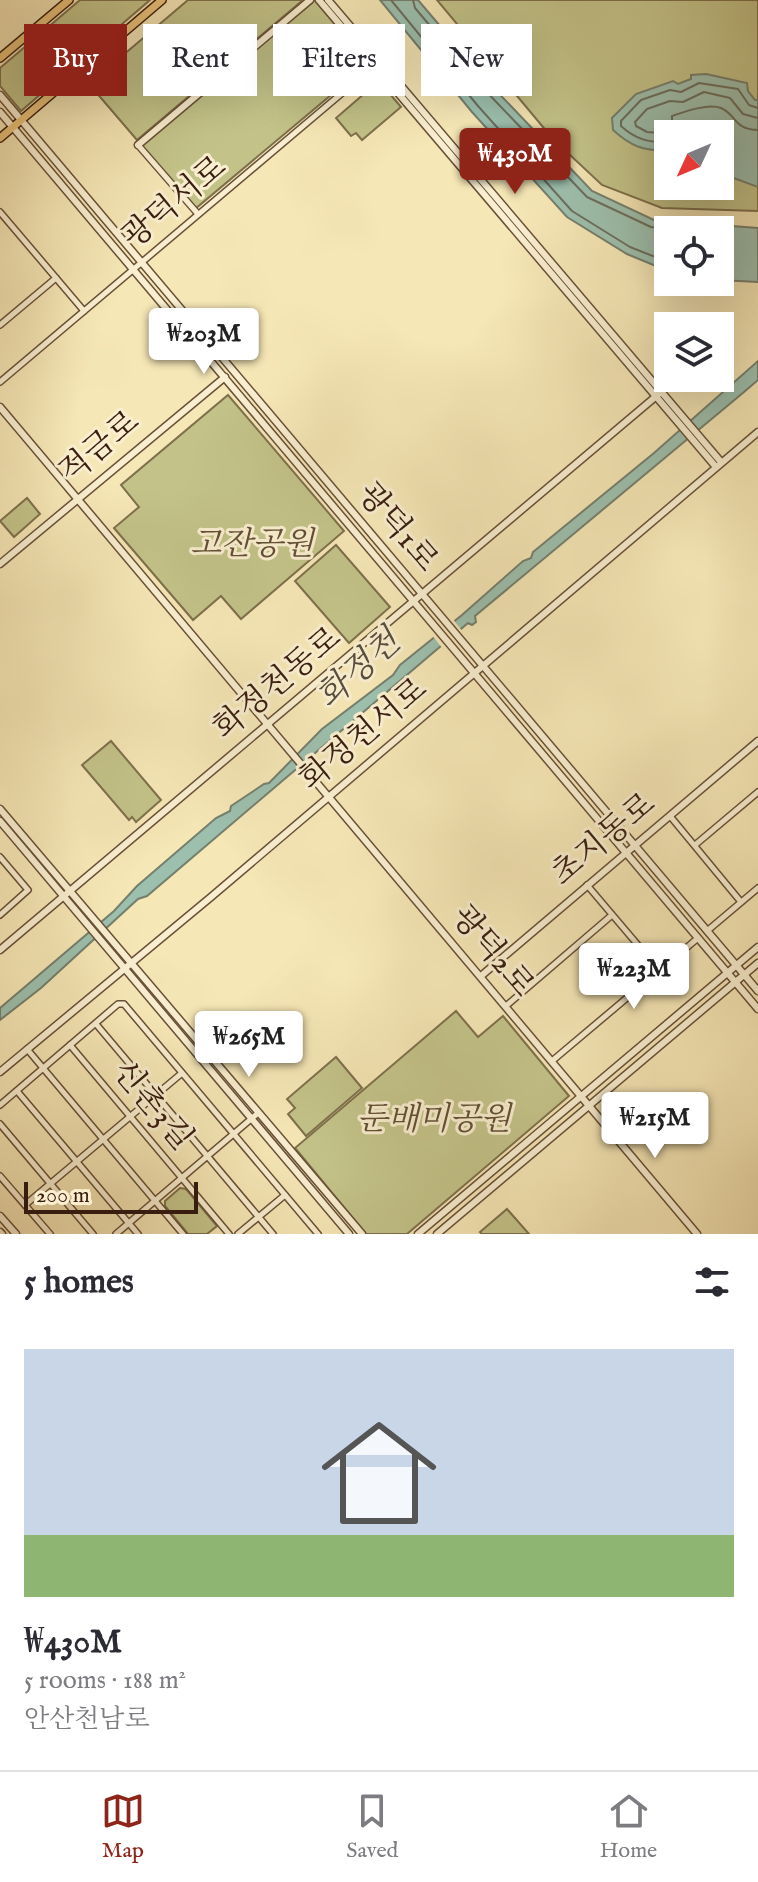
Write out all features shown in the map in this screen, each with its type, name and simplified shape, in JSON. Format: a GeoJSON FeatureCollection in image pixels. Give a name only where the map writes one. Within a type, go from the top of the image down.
{"type":"FeatureCollection","features":[{"type":"Feature","properties":{"kind":"main road"},"geometry":{"type":"LineString","coordinates":[[0,58],[69,0]]}},
{"type":"Feature","properties":{"kind":"main road"},"geometry":{"type":"LineString","coordinates":[[0,138],[162,0]]}},
{"type":"Feature","properties":{"kind":"street"},"geometry":{"type":"LineString","coordinates":[[198,214],[138,145],[310,0]]}},
{"type":"Feature","properties":{"kind":"street"},"geometry":{"type":"LineString","coordinates":[[319,0],[341,24]]}},
{"type":"Feature","properties":{"kind":"street"},"geometry":{"type":"LineString","coordinates":[[328,0],[347,24]]}},
{"type":"Feature","properties":{"kind":"street","name":"광덕1로"},"geometry":{"type":"LineString","coordinates":[[0,95],[758,991]]}},
{"type":"Feature","properties":{"kind":"street"},"geometry":{"type":"LineString","coordinates":[[405,95],[719,465]]}},
{"type":"Feature","properties":{"kind":"street","name":"광덕서로"},"geometry":{"type":"LineString","coordinates":[[0,382],[339,96]]}},
{"type":"Feature","properties":{"kind":"street","name":"광덕1로"},"geometry":{"type":"LineString","coordinates":[[0,112],[758,1009]]}},
{"type":"Feature","properties":{"kind":"street"},"geometry":{"type":"LineString","coordinates":[[0,212],[2,220],[84,311]]}},
{"type":"Feature","properties":{"kind":"street"},"geometry":{"type":"LineString","coordinates":[[0,325],[56,278]]}},
{"type":"Feature","properties":{"kind":"street","name":"적금로"},"geometry":{"type":"LineString","coordinates":[[0,564],[233,371]]}},
{"type":"Feature","properties":{"kind":"street","name":"화정천동로"},"geometry":{"type":"LineString","coordinates":[[0,950],[658,395]]}},
{"type":"Feature","properties":{"kind":"street"},"geometry":{"type":"LineString","coordinates":[[0,407],[267,725]]}},
{"type":"Feature","properties":{"kind":"street","name":"화정천서로"},"geometry":{"type":"LineString","coordinates":[[0,1072],[758,432]]}},
{"type":"Feature","properties":{"kind":"street","name":"광덕2로"},"geometry":{"type":"LineString","coordinates":[[267,725],[697,1234]]}},
{"type":"Feature","properties":{"kind":"street","name":"초지동로"},"geometry":{"type":"LineString","coordinates":[[481,976],[758,741]]}},
{"type":"Feature","properties":{"kind":"street"},"geometry":{"type":"LineString","coordinates":[[694,846],[758,792]]}},
{"type":"Feature","properties":{"kind":"street"},"geometry":{"type":"LineString","coordinates":[[0,809],[66,894]]}},
{"type":"Feature","properties":{"kind":"street"},"geometry":{"type":"LineString","coordinates":[[670,816],[741,902]]}},
{"type":"Feature","properties":{"kind":"street"},"geometry":{"type":"LineString","coordinates":[[0,821],[111,945],[251,1119],[349,1234]]}},
{"type":"Feature","properties":{"kind":"street"},"geometry":{"type":"LineString","coordinates":[[0,857],[28,890],[1,913]]}},
{"type":"Feature","properties":{"kind":"street"},"geometry":{"type":"LineString","coordinates":[[587,885],[660,971]]}},
{"type":"Feature","properties":{"kind":"street"},"geometry":{"type":"LineString","coordinates":[[707,931],[758,888]]}},
{"type":"Feature","properties":{"kind":"street"},"geometry":{"type":"LineString","coordinates":[[506,1006],[612,915]]}},
{"type":"Feature","properties":{"kind":"street"},"geometry":{"type":"LineString","coordinates":[[552,1061],[698,938]]}},
{"type":"Feature","properties":{"kind":"street"},"geometry":{"type":"LineString","coordinates":[[418,1234],[758,947]]}},
{"type":"Feature","properties":{"kind":"street"},"geometry":{"type":"LineString","coordinates":[[437,1234],[758,963]]}},
{"type":"Feature","properties":{"kind":"street"},"geometry":{"type":"LineString","coordinates":[[126,965],[362,1234]]}},
{"type":"Feature","properties":{"kind":"street"},"geometry":{"type":"LineString","coordinates":[[0,1105],[118,1004],[124,1004],[318,1234]]}},
{"type":"Feature","properties":{"kind":"street"},"geometry":{"type":"LineString","coordinates":[[96,1023],[273,1234]]}},
{"type":"Feature","properties":{"kind":"street","name":"신촌3길"},"geometry":{"type":"LineString","coordinates":[[70,1045],[229,1234]]}},
{"type":"Feature","properties":{"kind":"street"},"geometry":{"type":"LineString","coordinates":[[27,1049],[183,1234]]}},
{"type":"Feature","properties":{"kind":"street"},"geometry":{"type":"LineString","coordinates":[[25,1205],[182,1073]]}},
{"type":"Feature","properties":{"kind":"street"},"geometry":{"type":"LineString","coordinates":[[17,1091],[138,1234]]}},
{"type":"Feature","properties":{"kind":"street"},"geometry":{"type":"LineString","coordinates":[[116,1234],[258,1113]]}},
{"type":"Feature","properties":{"kind":"street"},"geometry":{"type":"LineString","coordinates":[[0,1124],[93,1234]]}},
{"type":"Feature","properties":{"kind":"street"},"geometry":{"type":"LineString","coordinates":[[0,1176],[50,1234]]}},
{"type":"Feature","properties":{"kind":"street"},"geometry":{"type":"LineString","coordinates":[[238,1234],[285,1195]]}},
{"type":"Feature","properties":{"kind":"street"},"geometry":{"type":"LineString","coordinates":[[0,1216],[16,1234]]}},
{"type":"Feature","properties":{"kind":"green space"},"geometry":{"type":"Polygon","coordinates":[[[80,0],[150,0],[122,24],[52,24],[80,0]]]}},
{"type":"Feature","properties":{"kind":"green space"},"geometry":{"type":"Polygon","coordinates":[[[188,0],[303,0],[257,39],[257,24],[160,24],[188,0]]]}},
{"type":"Feature","properties":{"kind":"green space"},"geometry":{"type":"Polygon","coordinates":[[[315,0],[335,24],[286,24],[315,0]]]}},
{"type":"Feature","properties":{"kind":"green space"},"geometry":{"type":"Polygon","coordinates":[[[437,0],[758,0],[758,211],[662,208],[602,185],[553,139],[517,96],[532,96],[532,24],[457,24],[437,0]]]}},
{"type":"Feature","properties":{"kind":"green space"},"geometry":{"type":"Polygon","coordinates":[[[273,35],[273,96],[330,96],[195,209],[141,146],[201,96],[257,96],[257,49],[273,35]]]}},
{"type":"Feature","properties":{"kind":"green space"},"geometry":{"type":"Polygon","coordinates":[[[143,38],[143,96],[189,96],[137,140],[99,96],[127,96],[127,52],[143,38]]]}},
{"type":"Feature","properties":{"kind":"green space"},"geometry":{"type":"Polygon","coordinates":[[[24,48],[24,96],[38,96],[21,111],[0,86],[0,68],[24,48]]]}},
{"type":"Feature","properties":{"kind":"green space"},"geometry":{"type":"Polygon","coordinates":[[[362,96],[392,96],[401,107],[362,140],[356,133],[351,136],[336,118],[362,96]]]}},
{"type":"Feature","properties":{"kind":"green space","name":"고잔공원"},"geometry":{"type":"Polygon","coordinates":[[[228,395],[344,531],[241,619],[221,596],[193,620],[114,528],[139,507],[121,485],[228,395]]]}},
{"type":"Feature","properties":{"kind":"green space"},"geometry":{"type":"Polygon","coordinates":[[[27,498],[40,514],[14,537],[0,521],[27,498]]]}},
{"type":"Feature","properties":{"kind":"green space"},"geometry":{"type":"Polygon","coordinates":[[[336,545],[390,607],[349,643],[295,581],[336,545]]]}},
{"type":"Feature","properties":{"kind":"green space"},"geometry":{"type":"Polygon","coordinates":[[[111,741],[161,800],[136,822],[132,817],[129,820],[82,765],[111,741]]]}},
{"type":"Feature","properties":{"kind":"green space","name":"둔배미공원"},"geometry":{"type":"Polygon","coordinates":[[[456,1011],[478,1037],[503,1016],[569,1096],[407,1234],[366,1234],[295,1148],[456,1011]]]}},
{"type":"Feature","properties":{"kind":"green space"},"geometry":{"type":"Polygon","coordinates":[[[336,1057],[362,1088],[306,1136],[288,1114],[295,1108],[287,1099],[336,1057]]]}},
{"type":"Feature","properties":{"kind":"green space"},"geometry":{"type":"Polygon","coordinates":[[[180,1188],[186,1189],[217,1226],[207,1234],[188,1234],[165,1206],[165,1201],[180,1188]]]}},
{"type":"Feature","properties":{"kind":"green space"},"geometry":{"type":"Polygon","coordinates":[[[507,1209],[529,1234],[480,1232],[507,1209]]]}},
{"type":"Feature","properties":{"kind":"water"},"geometry":{"type":"Polygon","coordinates":[[[380,0],[418,0],[438,24],[421,24],[421,50],[405,30],[405,24],[400,24],[380,0]]]}},
{"type":"Feature","properties":{"kind":"water"},"geometry":{"type":"Polygon","coordinates":[[[706,74],[747,83],[748,91],[758,100],[758,187],[734,178],[734,120],[654,120],[654,150],[638,146],[613,130],[612,118],[636,94],[673,81],[678,84],[691,79],[691,75],[706,74]]]}},
{"type":"Feature","properties":{"kind":"water"},"geometry":{"type":"Polygon","coordinates":[[[459,96],[501,96],[592,191],[654,220],[654,265],[627,254],[567,217],[459,96]]]}},
{"type":"Feature","properties":{"kind":"water"},"geometry":{"type":"Polygon","coordinates":[[[734,226],[758,228],[758,282],[734,281],[734,226]]]}},
{"type":"Feature","properties":{"kind":"water"},"geometry":{"type":"Polygon","coordinates":[[[758,361],[758,380],[475,616],[476,622],[472,625],[468,623],[147,896],[138,899],[41,988],[0,1020],[0,1008],[114,911],[137,886],[216,818],[230,811],[231,806],[269,783],[322,729],[393,675],[400,665],[523,561],[531,558],[533,552],[723,392],[734,392],[734,382],[758,361]]]}},
{"type":"Feature","properties":{"kind":"pier"},"geometry":{"type":"Polygon","coordinates":[[[452,618],[463,632],[443,649],[431,634],[452,618]]]}},
{"type":"Feature","properties":{"kind":"water label","name":"화정천"},"geometry":{"type":"Point","coordinates":[359,670]}}]}
